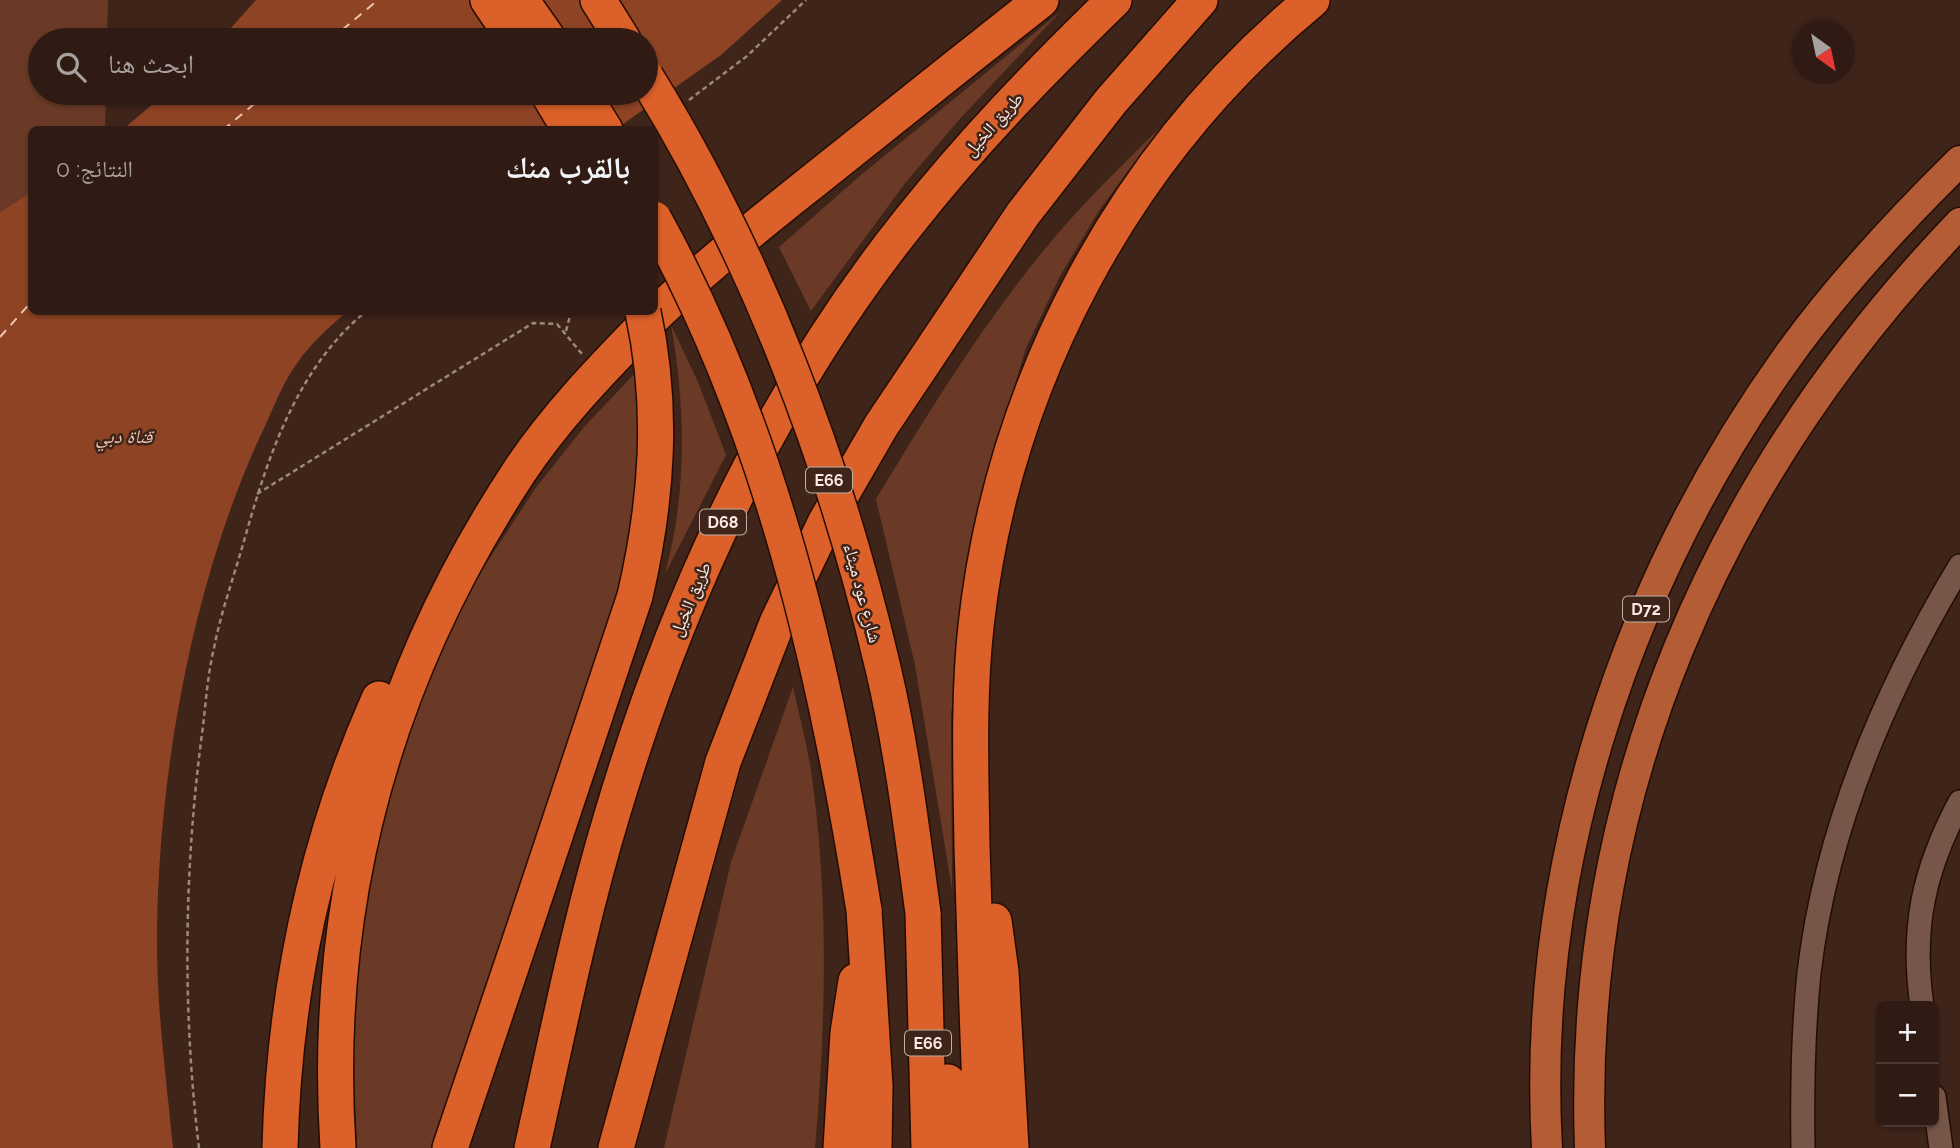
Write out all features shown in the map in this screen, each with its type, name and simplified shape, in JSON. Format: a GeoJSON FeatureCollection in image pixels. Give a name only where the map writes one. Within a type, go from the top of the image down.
{"type":"FeatureCollection","features":[{"type":"Feature","properties":{"kind":"highway"},"geometry":{"type":"LineString","coordinates":[[488,0],[507,28]]}},
{"type":"Feature","properties":{"kind":"highway"},"geometry":{"type":"LineString","coordinates":[[521,0],[541,28]]}},
{"type":"Feature","properties":{"kind":"highway"},"geometry":{"type":"LineString","coordinates":[[598,0],[616,28]]}},
{"type":"Feature","properties":{"kind":"highway"},"geometry":{"type":"LineString","coordinates":[[658,313],[706,268],[1041,0]]}},
{"type":"Feature","properties":{"kind":"highway","name":"طريق الخيل"},"geometry":{"type":"LineString","coordinates":[[532,1148],[586,912],[635,742],[701,571],[751,464],[850,302],[906,225],[967,151],[1031,81],[1114,0]]}},
{"type":"Feature","properties":{"kind":"highway"},"geometry":{"type":"LineString","coordinates":[[982,1148],[971,793],[971,708],[975,629],[989,540],[1011,453],[1041,368],[1064,316],[1101,246],[1151,171],[1239,67],[1312,0]]}},
{"type":"Feature","properties":{"kind":"highway"},"geometry":{"type":"LineString","coordinates":[[617,1147],[723,762],[776,624],[825,523],[881,426],[989,263],[1066,157],[1200,2]]}},
{"type":"Feature","properties":{"kind":"highway","name":"شارع عود ميثاء"},"geometry":{"type":"LineString","coordinates":[[658,98],[716,203],[768,316],[817,444],[852,548],[883,668],[907,790],[924,925],[929,1148]]}},
{"type":"Feature","properties":{"kind":"highway"},"geometry":{"type":"LineString","coordinates":[[555,105],[568,126]]}},
{"type":"Feature","properties":{"kind":"highway"},"geometry":{"type":"LineString","coordinates":[[589,105],[603,126]]}},
{"type":"Feature","properties":{"kind":"highway"},"geometry":{"type":"LineString","coordinates":[[658,227],[712,339],[756,450],[792,563],[822,678],[846,794],[864,910],[875,1074],[874,1148]]}},
{"type":"Feature","properties":{"kind":"highway"},"geometry":{"type":"LineString","coordinates":[[450,1148],[635,596],[647,545],[657,441],[655,389],[643,315]]}},
{"type":"Feature","properties":{"kind":"highway"},"geometry":{"type":"LineString","coordinates":[[280,1148],[288,1013],[300,939],[335,808],[386,683],[436,588],[482,509],[519,471],[598,375],[656,315]]}},
{"type":"Feature","properties":{"kind":"highway"},"geometry":{"type":"LineString","coordinates":[[338,1148],[335,1026],[341,951],[365,812],[405,688],[461,572],[519,471]]}},
{"type":"Feature","properties":{"kind":"highway"},"geometry":{"type":"LineString","coordinates":[[971,793],[983,835],[1000,972],[1011,1148]]}},
{"type":"Feature","properties":{"kind":"highway"},"geometry":{"type":"LineString","coordinates":[[924,925],[946,1065],[955,1148]]}},
{"type":"Feature","properties":{"kind":"highway"},"geometry":{"type":"LineString","coordinates":[[841,1148],[851,1003],[867,945]]}},
{"type":"Feature","properties":{"kind":"highway"},"geometry":{"type":"LineString","coordinates":[[457,1148],[464,1110]]}},
{"type":"Feature","properties":{"kind":"main road","name":"D72"},"geometry":{"type":"LineString","coordinates":[[1547,1148],[1548,1019],[1570,858],[1599,739],[1650,598],[1727,449],[1788,355],[1857,267],[1960,161]]}},
{"type":"Feature","properties":{"kind":"main road","name":"D72"},"geometry":{"type":"LineString","coordinates":[[1590,1148],[1593,1025],[1610,885],[1643,750],[1679,646],[1736,525],[1805,411],[1877,315],[1960,223]]}},
{"type":"Feature","properties":{"kind":"lane"},"geometry":{"type":"LineString","coordinates":[[1803,1148],[1804,1024],[1810,970],[1831,862],[1847,810],[1887,705],[1911,653],[1960,566]]}},
{"type":"Feature","properties":{"kind":"lane"},"geometry":{"type":"LineString","coordinates":[[1921,1001],[1916,953],[1921,905],[1935,854],[1960,802]]}},
{"type":"Feature","properties":{"kind":"lane"},"geometry":{"type":"LineString","coordinates":[[1938,1127],[1941,1148]]}},
{"type":"Feature","properties":{"kind":"path"},"geometry":{"type":"LineString","coordinates":[[688,101],[747,56],[806,0]]}},
{"type":"Feature","properties":{"kind":"path"},"geometry":{"type":"LineString","coordinates":[[199,1148],[190,1073],[187,939],[195,786],[214,647],[257,494],[281,430],[303,384],[323,353],[362,315]]}},
{"type":"Feature","properties":{"kind":"path"},"geometry":{"type":"LineString","coordinates":[[566,331],[570,315]]}},
{"type":"Feature","properties":{"kind":"path"},"geometry":{"type":"LineString","coordinates":[[257,494],[533,323],[557,324],[566,331],[598,375]]}},
{"type":"Feature","properties":{"kind":"shaded area"},"geometry":{"type":"Polygon","coordinates":[[[0,0],[108,0],[107,28],[28,28],[28,105],[106,105],[105,126],[28,126],[28,194],[0,212],[0,0]]]}},
{"type":"Feature","properties":{"kind":"shaded area"},"geometry":{"type":"Polygon","coordinates":[[[1060,12],[957,122],[906,182],[811,311],[779,247],[861,175],[1060,12]]]}},
{"type":"Feature","properties":{"kind":"shaded area"},"geometry":{"type":"Polygon","coordinates":[[[1162,126],[1100,209],[1060,276],[1026,348],[984,486],[966,561],[951,716],[952,889],[915,665],[876,499],[956,372],[998,310],[1044,250],[1116,171],[1162,126]]]}},
{"type":"Feature","properties":{"kind":"shaded area"},"geometry":{"type":"Polygon","coordinates":[[[671,325],[698,382],[726,455],[665,574],[677,512],[682,450],[679,387],[671,325]]]}},
{"type":"Feature","properties":{"kind":"shaded area"},"geometry":{"type":"Polygon","coordinates":[[[641,367],[644,422],[624,583],[435,1148],[357,1148],[352,1019],[373,825],[429,665],[486,564],[535,489],[584,427],[641,367]]]}},
{"type":"Feature","properties":{"kind":"shaded area"},"geometry":{"type":"Polygon","coordinates":[[[793,687],[811,771],[821,865],[824,959],[822,1054],[815,1148],[664,1148],[731,862],[793,687]]]}},
{"type":"Feature","properties":{"kind":"water"},"geometry":{"type":"Polygon","coordinates":[[[256,0],[782,0],[721,55],[658,99],[658,28],[231,28],[256,0]]]}},
{"type":"Feature","properties":{"kind":"water"},"geometry":{"type":"Polygon","coordinates":[[[152,105],[650,105],[620,126],[127,126],[152,105]]]}},
{"type":"Feature","properties":{"kind":"water","name":"قناة دبي"},"geometry":{"type":"Polygon","coordinates":[[[28,194],[28,315],[344,315],[302,356],[277,400],[240,484],[218,545],[185,673],[165,804],[157,931],[160,1013],[173,1148],[0,1148],[0,212],[28,194]]]}},
{"type":"Feature","properties":{"kind":"ferry route"},"geometry":{"type":"LineString","coordinates":[[344,28],[378,0]]}},
{"type":"Feature","properties":{"kind":"ferry route"},"geometry":{"type":"LineString","coordinates":[[228,126],[253,105]]}},
{"type":"Feature","properties":{"kind":"ferry route"},"geometry":{"type":"LineString","coordinates":[[0,337],[28,306]]}}]}
